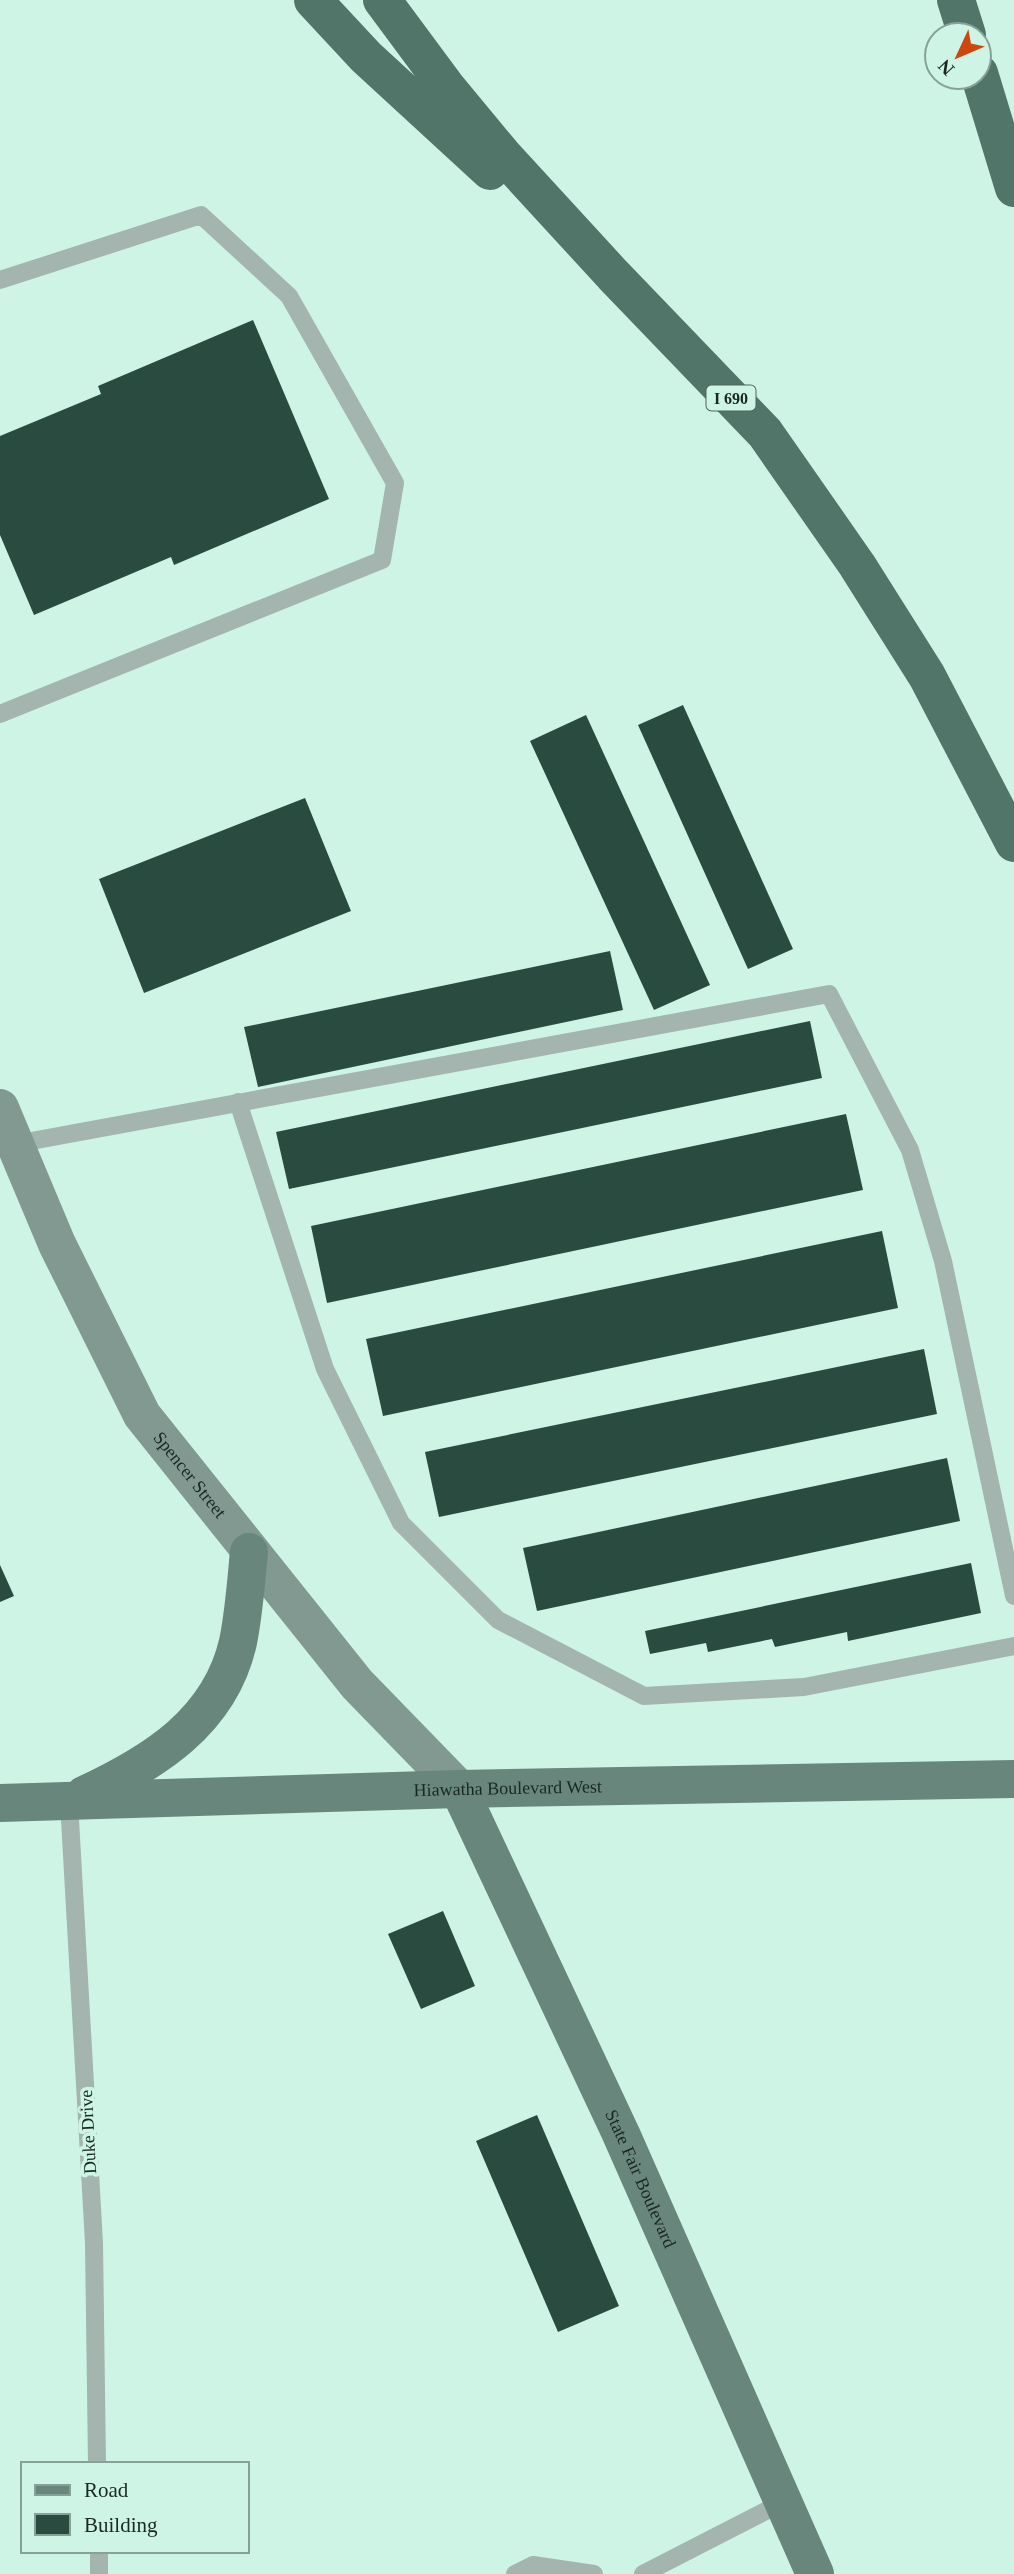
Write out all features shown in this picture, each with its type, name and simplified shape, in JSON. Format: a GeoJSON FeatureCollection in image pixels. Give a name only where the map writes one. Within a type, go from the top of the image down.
{"type":"FeatureCollection","features":[{"type":"Feature","properties":{"kind":"highway"},"geometry":{"type":"LineString","coordinates":[[313,0],[366,57],[525,204],[614,275]]}},
{"type":"Feature","properties":{"kind":"highway","name":"I 690"},"geometry":{"type":"LineString","coordinates":[[382,0],[447,89],[502,154],[765,433],[857,565],[927,676],[1014,843]]}},
{"type":"Feature","properties":{"kind":"highway"},"geometry":{"type":"LineString","coordinates":[[956,0],[963,21]]}},
{"type":"Feature","properties":{"kind":"highway"},"geometry":{"type":"LineString","coordinates":[[984,91],[1014,188]]}},
{"type":"Feature","properties":{"kind":"main road","name":"Spencer Street"},"geometry":{"type":"LineString","coordinates":[[0,1108],[57,1244],[142,1415],[357,1684],[459,1789]]}},
{"type":"Feature","properties":{"kind":"main road"},"geometry":{"type":"LineString","coordinates":[[69,1802],[130,1774],[177,1741],[209,1706],[226,1678],[238,1643],[250,1552]]}},
{"type":"Feature","properties":{"kind":"main road","name":"Hiawatha Boulevard West"},"geometry":{"type":"LineString","coordinates":[[0,1803],[459,1789],[1014,1779]]}},
{"type":"Feature","properties":{"kind":"main road","name":"State Fair Boulevard"},"geometry":{"type":"LineString","coordinates":[[459,1789],[621,2134],[815,2574]]}},
{"type":"Feature","properties":{"kind":"lane"},"geometry":{"type":"LineString","coordinates":[[0,280],[201,215],[289,296],[395,483],[382,560],[0,713]]}},
{"type":"Feature","properties":{"kind":"lane"},"geometry":{"type":"LineString","coordinates":[[15,1144],[829,993],[910,1150],[943,1261],[1014,1596]]}},
{"type":"Feature","properties":{"kind":"lane"},"geometry":{"type":"LineString","coordinates":[[238,1102],[325,1369],[401,1523],[498,1620],[644,1696],[803,1687],[1014,1646]]}},
{"type":"Feature","properties":{"kind":"lane","name":"Duke Drive"},"geometry":{"type":"LineString","coordinates":[[69,1802],[94,2244],[97,2462]]}},
{"type":"Feature","properties":{"kind":"lane"},"geometry":{"type":"LineString","coordinates":[[643,2574],[783,2502]]}},
{"type":"Feature","properties":{"kind":"lane"},"geometry":{"type":"LineString","coordinates":[[99,2553],[99,2574]]}},
{"type":"Feature","properties":{"kind":"lane"},"geometry":{"type":"LineString","coordinates":[[514,2574],[533,2565],[594,2574]]}},
{"type":"Feature","properties":{"kind":"building"},"geometry":{"type":"Polygon","coordinates":[[[253,320],[329,499],[174,565],[171,557],[34,615],[0,535],[0,436],[101,394],[98,386],[253,320]]]}},
{"type":"Feature","properties":{"kind":"building"},"geometry":{"type":"Polygon","coordinates":[[[683,705],[793,949],[748,969],[638,725],[683,705]]]}},
{"type":"Feature","properties":{"kind":"building"},"geometry":{"type":"Polygon","coordinates":[[[586,715],[710,985],[654,1010],[530,741],[586,715]]]}},
{"type":"Feature","properties":{"kind":"building"},"geometry":{"type":"Polygon","coordinates":[[[305,798],[351,911],[144,993],[99,879],[305,798]]]}},
{"type":"Feature","properties":{"kind":"building"},"geometry":{"type":"Polygon","coordinates":[[[610,951],[623,1010],[258,1087],[244,1027],[610,951]]]}},
{"type":"Feature","properties":{"kind":"building"},"geometry":{"type":"Polygon","coordinates":[[[810,1021],[822,1078],[289,1189],[276,1132],[810,1021]]]}},
{"type":"Feature","properties":{"kind":"building"},"geometry":{"type":"Polygon","coordinates":[[[846,1114],[863,1190],[327,1303],[311,1226],[846,1114]]]}},
{"type":"Feature","properties":{"kind":"building"},"geometry":{"type":"Polygon","coordinates":[[[882,1231],[898,1308],[383,1416],[366,1339],[882,1231]]]}},
{"type":"Feature","properties":{"kind":"building"},"geometry":{"type":"Polygon","coordinates":[[[924,1349],[937,1414],[439,1517],[425,1452],[924,1349]]]}},
{"type":"Feature","properties":{"kind":"building"},"geometry":{"type":"Polygon","coordinates":[[[947,1458],[960,1521],[537,1611],[523,1548],[947,1458]]]}},
{"type":"Feature","properties":{"kind":"building"},"geometry":{"type":"Polygon","coordinates":[[[971,1563],[981,1613],[848,1641],[847,1632],[775,1647],[772,1639],[708,1652],[706,1643],[650,1654],[645,1631],[971,1563]]]}},
{"type":"Feature","properties":{"kind":"building"},"geometry":{"type":"Polygon","coordinates":[[[0,1565],[14,1596],[0,1602],[0,1565]]]}},
{"type":"Feature","properties":{"kind":"building"},"geometry":{"type":"Polygon","coordinates":[[[443,1911],[475,1986],[421,2009],[388,1934],[443,1911]]]}},
{"type":"Feature","properties":{"kind":"building"},"geometry":{"type":"Polygon","coordinates":[[[537,2115],[619,2306],[558,2332],[476,2141],[537,2115]]]}}]}
